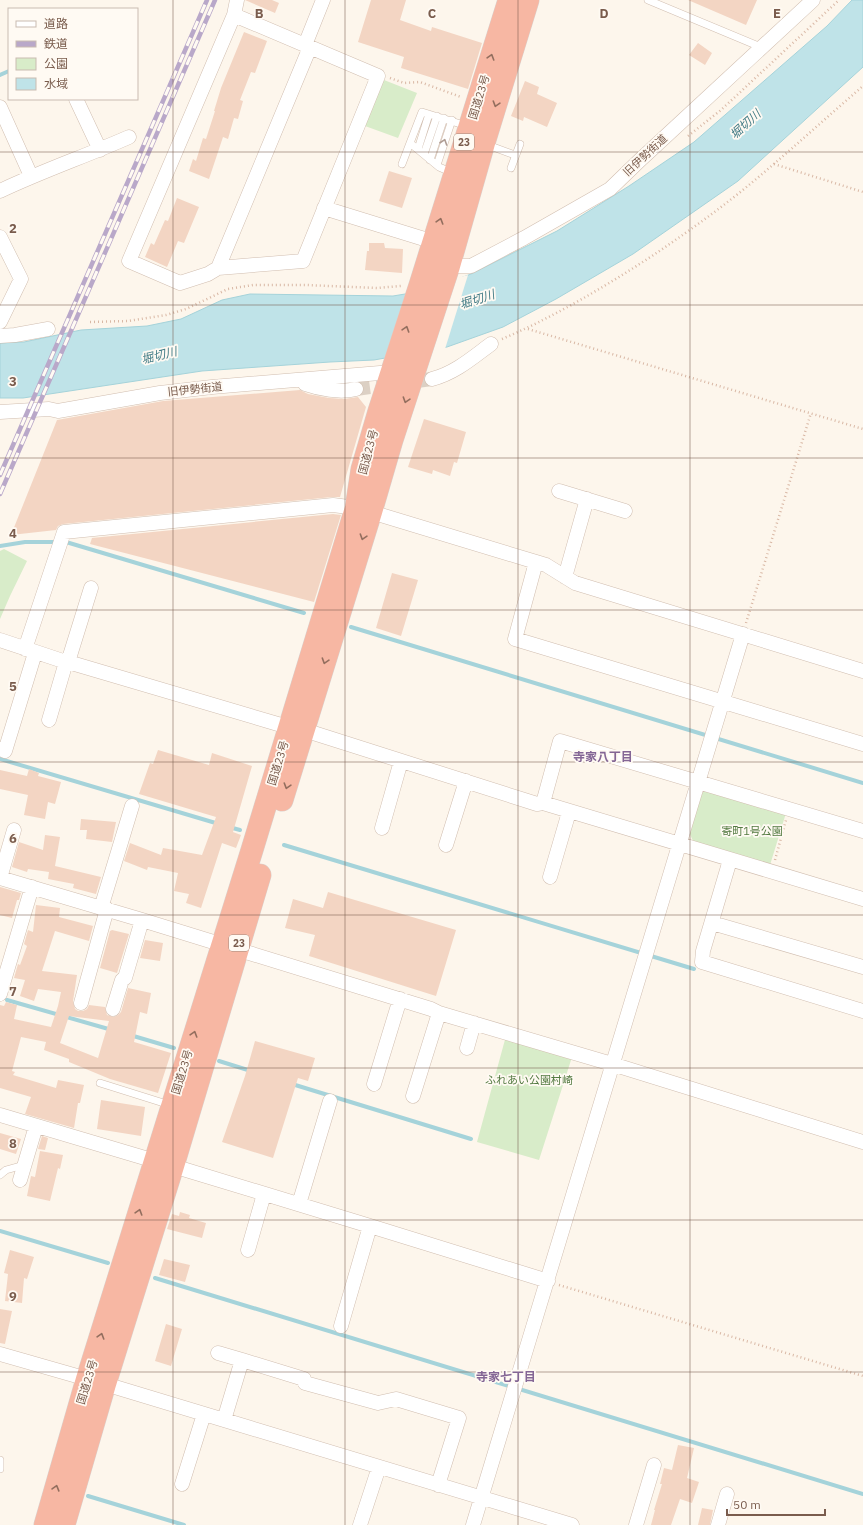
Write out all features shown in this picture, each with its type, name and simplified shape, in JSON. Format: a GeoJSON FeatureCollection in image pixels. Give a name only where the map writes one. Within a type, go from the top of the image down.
{"type":"FeatureCollection","features":[{"type":"Feature","properties":{"kind":"highway","name":"国道23号"},"geometry":{"type":"LineString","coordinates":[[364,510],[362,469],[393,369],[411,286],[434,242],[446,169],[446,119],[476,103],[509,0]]}},
{"type":"Feature","properties":{"kind":"highway","name":"国道23号"},"geometry":{"type":"LineString","coordinates":[[45,1525],[96,1381],[364,510],[392,440],[425,371],[446,274],[528,0]]}},
{"type":"Feature","properties":{"kind":"highway","name":"国道23号"},"geometry":{"type":"LineString","coordinates":[[164,1164],[172,1105],[230,947]]}},
{"type":"Feature","properties":{"kind":"highway","name":"国道23号"},"geometry":{"type":"LineString","coordinates":[[64,1525],[96,1381]]}},
{"type":"Feature","properties":{"kind":"street"},"geometry":{"type":"LineString","coordinates":[[234,15],[378,76],[303,261],[218,268],[208,274],[180,283],[129,261],[234,15],[237,0]]}},
{"type":"Feature","properties":{"kind":"street"},"geometry":{"type":"LineString","coordinates":[[218,268],[307,46],[323,0]]}},
{"type":"Feature","properties":{"kind":"street","name":"旧伊勢街道"},"geometry":{"type":"LineString","coordinates":[[446,274],[471,266],[610,190],[638,161],[763,48],[813,0]]}},
{"type":"Feature","properties":{"kind":"street"},"geometry":{"type":"LineString","coordinates":[[76,100],[100,150]]}},
{"type":"Feature","properties":{"kind":"street"},"geometry":{"type":"LineString","coordinates":[[0,107],[31,176]]}},
{"type":"Feature","properties":{"kind":"street"},"geometry":{"type":"LineString","coordinates":[[0,191],[31,176],[100,150],[129,137]]}},
{"type":"Feature","properties":{"kind":"street"},"geometry":{"type":"LineString","coordinates":[[324,208],[434,242]]}},
{"type":"Feature","properties":{"kind":"street"},"geometry":{"type":"LineString","coordinates":[[0,236],[21,280],[0,322]]}},
{"type":"Feature","properties":{"kind":"street"},"geometry":{"type":"LineString","coordinates":[[0,336],[48,329]]}},
{"type":"Feature","properties":{"kind":"street"},"geometry":{"type":"LineString","coordinates":[[425,371],[443,376],[458,368],[491,344]]}},
{"type":"Feature","properties":{"kind":"street","name":"旧伊勢街道"},"geometry":{"type":"LineString","coordinates":[[0,412],[49,409],[58,411],[160,393],[212,387],[295,381],[393,369]]}},
{"type":"Feature","properties":{"kind":"street"},"geometry":{"type":"LineString","coordinates":[[295,381],[311,386],[337,390],[349,391],[356,389]]}},
{"type":"Feature","properties":{"kind":"street"},"geometry":{"type":"LineString","coordinates":[[559,491],[626,511]]}},
{"type":"Feature","properties":{"kind":"street"},"geometry":{"type":"LineString","coordinates":[[565,577],[587,499]]}},
{"type":"Feature","properties":{"kind":"street"},"geometry":{"type":"LineString","coordinates":[[0,749],[5,751],[30,651],[64,532],[334,505],[364,510],[546,565],[575,583],[863,671]]}},
{"type":"Feature","properties":{"kind":"street"},"geometry":{"type":"LineString","coordinates":[[536,562],[515,639],[863,744]]}},
{"type":"Feature","properties":{"kind":"street"},"geometry":{"type":"LineString","coordinates":[[49,720],[92,588]]}},
{"type":"Feature","properties":{"kind":"street"},"geometry":{"type":"LineString","coordinates":[[473,1525],[483,1498],[612,1064],[743,634]]}},
{"type":"Feature","properties":{"kind":"street"},"geometry":{"type":"LineString","coordinates":[[0,640],[30,651],[296,728],[538,804],[543,803],[863,899]]}},
{"type":"Feature","properties":{"kind":"street"},"geometry":{"type":"LineString","coordinates":[[543,803],[560,741],[863,831]]}},
{"type":"Feature","properties":{"kind":"street"},"geometry":{"type":"LineString","coordinates":[[382,828],[401,761]]}},
{"type":"Feature","properties":{"kind":"street"},"geometry":{"type":"LineString","coordinates":[[446,845],[466,782]]}},
{"type":"Feature","properties":{"kind":"street"},"geometry":{"type":"LineString","coordinates":[[81,1003],[104,908],[132,806]]}},
{"type":"Feature","properties":{"kind":"street"},"geometry":{"type":"LineString","coordinates":[[550,877],[569,812]]}},
{"type":"Feature","properties":{"kind":"street"},"geometry":{"type":"LineString","coordinates":[[14,830],[0,878],[104,908],[400,999],[439,1013],[612,1064],[863,1142]]}},
{"type":"Feature","properties":{"kind":"street"},"geometry":{"type":"LineString","coordinates":[[730,860],[703,951],[702,962],[863,1011]]}},
{"type":"Feature","properties":{"kind":"street"},"geometry":{"type":"LineString","coordinates":[[0,994],[32,887]]}},
{"type":"Feature","properties":{"kind":"street"},"geometry":{"type":"LineString","coordinates":[[113,1009],[122,980],[125,978],[142,920]]}},
{"type":"Feature","properties":{"kind":"street"},"geometry":{"type":"LineString","coordinates":[[712,923],[863,968]]}},
{"type":"Feature","properties":{"kind":"street"},"geometry":{"type":"LineString","coordinates":[[374,1084],[400,999]]}},
{"type":"Feature","properties":{"kind":"street"},"geometry":{"type":"LineString","coordinates":[[413,1096],[439,1013]]}},
{"type":"Feature","properties":{"kind":"street"},"geometry":{"type":"LineString","coordinates":[[467,1048],[474,1023]]}},
{"type":"Feature","properties":{"kind":"street"},"geometry":{"type":"LineString","coordinates":[[299,1204],[330,1101]]}},
{"type":"Feature","properties":{"kind":"street"},"geometry":{"type":"LineString","coordinates":[[0,1115],[299,1204],[548,1281]]}},
{"type":"Feature","properties":{"kind":"street"},"geometry":{"type":"LineString","coordinates":[[20,1180],[36,1126]]}},
{"type":"Feature","properties":{"kind":"street"},"geometry":{"type":"LineString","coordinates":[[248,1250],[264,1194]]}},
{"type":"Feature","properties":{"kind":"street"},"geometry":{"type":"LineString","coordinates":[[341,1326],[370,1226]]}},
{"type":"Feature","properties":{"kind":"street"},"geometry":{"type":"LineString","coordinates":[[218,1353],[304,1379],[305,1383],[378,1403],[396,1399],[459,1418],[438,1485]]}},
{"type":"Feature","properties":{"kind":"street"},"geometry":{"type":"LineString","coordinates":[[0,1354],[96,1381],[572,1525]]}},
{"type":"Feature","properties":{"kind":"street"},"geometry":{"type":"LineString","coordinates":[[224,1420],[242,1360]]}},
{"type":"Feature","properties":{"kind":"street"},"geometry":{"type":"LineString","coordinates":[[182,1484],[204,1414]]}},
{"type":"Feature","properties":{"kind":"street"},"geometry":{"type":"LineString","coordinates":[[636,1525],[654,1465]]}},
{"type":"Feature","properties":{"kind":"street"},"geometry":{"type":"LineString","coordinates":[[360,1525],[379,1467]]}},
{"type":"Feature","properties":{"kind":"street"},"geometry":{"type":"LineString","coordinates":[[718,1525],[727,1494]]}},
{"type":"Feature","properties":{"kind":"lane"},"geometry":{"type":"LineString","coordinates":[[648,0],[763,48]]}},
{"type":"Feature","properties":{"kind":"lane"},"geometry":{"type":"LineString","coordinates":[[402,164],[422,112],[446,119]]}},
{"type":"Feature","properties":{"kind":"lane"},"geometry":{"type":"LineString","coordinates":[[418,149],[446,119]]}},
{"type":"Feature","properties":{"kind":"lane"},"geometry":{"type":"LineString","coordinates":[[424,154],[446,119]]}},
{"type":"Feature","properties":{"kind":"lane"},"geometry":{"type":"LineString","coordinates":[[430,160],[446,119]]}},
{"type":"Feature","properties":{"kind":"lane"},"geometry":{"type":"LineString","coordinates":[[410,143],[430,160],[446,169]]}},
{"type":"Feature","properties":{"kind":"lane"},"geometry":{"type":"LineString","coordinates":[[484,144],[515,155]]}},
{"type":"Feature","properties":{"kind":"lane"},"geometry":{"type":"LineString","coordinates":[[511,168],[520,144]]}},
{"type":"Feature","properties":{"kind":"lane"},"geometry":{"type":"LineString","coordinates":[[100,1083],[172,1105]]}},
{"type":"Feature","properties":{"kind":"lane"},"geometry":{"type":"LineString","coordinates":[[0,1175],[6,1170],[24,1165]]}},
{"type":"Feature","properties":{"kind":"lane"},"geometry":{"type":"LineString","coordinates":[[0,1460],[0,1469]]}},
{"type":"Feature","properties":{"kind":"path"},"geometry":{"type":"LineString","coordinates":[[684,139],[721,110],[839,0]]}},
{"type":"Feature","properties":{"kind":"path"},"geometry":{"type":"LineString","coordinates":[[378,76],[384,76],[404,83],[420,82],[476,103]]}},
{"type":"Feature","properties":{"kind":"path"},"geometry":{"type":"LineString","coordinates":[[863,86],[754,181],[676,239],[592,294],[528,329],[863,429]]}},
{"type":"Feature","properties":{"kind":"path"},"geometry":{"type":"LineString","coordinates":[[773,164],[863,192]]}},
{"type":"Feature","properties":{"kind":"path"},"geometry":{"type":"LineString","coordinates":[[90,322],[128,322],[166,315],[186,309],[228,290],[253,285],[306,285],[377,288],[411,286]]}},
{"type":"Feature","properties":{"kind":"path"},"geometry":{"type":"LineString","coordinates":[[743,634],[811,413]]}},
{"type":"Feature","properties":{"kind":"path"},"geometry":{"type":"LineString","coordinates":[[771,872],[790,809]]}},
{"type":"Feature","properties":{"kind":"path"},"geometry":{"type":"LineString","coordinates":[[548,1281],[863,1376]]}},
{"type":"Feature","properties":{"kind":"green space"},"geometry":{"type":"Polygon","coordinates":[[[384,80],[417,93],[398,138],[365,126],[384,80]]]}},
{"type":"Feature","properties":{"kind":"green space"},"geometry":{"type":"Polygon","coordinates":[[[4,549],[27,561],[0,619],[0,551],[4,549]]]}},
{"type":"Feature","properties":{"kind":"green space","name":"寄町1号公園"},"geometry":{"type":"Polygon","coordinates":[[[708,789],[786,813],[770,865],[693,841],[689,832],[700,794],[708,789]]]}},
{"type":"Feature","properties":{"kind":"green space","name":"ふれあい公園村崎"},"geometry":{"type":"Polygon","coordinates":[[[506,1036],[572,1057],[539,1160],[477,1142],[506,1036]]]}},
{"type":"Feature","properties":{"kind":"water","name":"堀切川"},"geometry":{"type":"Polygon","coordinates":[[[852,0],[863,0],[863,67],[738,181],[633,254],[556,299],[503,327],[447,347],[374,360],[202,371],[23,398],[0,398],[0,343],[24,342],[81,330],[147,326],[181,319],[222,300],[250,294],[393,296],[429,290],[471,274],[557,231],[629,186],[694,142],[827,26],[852,0]]]}},
{"type":"Feature","properties":{"kind":"pier"},"geometry":{"type":"Polygon","coordinates":[[[468,275],[445,349],[387,360],[449,280],[468,275]]]}},
{"type":"Feature","properties":{"kind":"building"},"geometry":{"type":"Polygon","coordinates":[[[245,0],[272,0],[279,3],[275,13],[245,0]]]}},
{"type":"Feature","properties":{"kind":"building"},"geometry":{"type":"Polygon","coordinates":[[[371,0],[406,0],[400,20],[431,31],[432,27],[482,43],[468,89],[401,68],[404,57],[358,42],[371,0]]]}},
{"type":"Feature","properties":{"kind":"building"},"geometry":{"type":"Polygon","coordinates":[[[688,0],[757,0],[746,25],[688,0]]]}},
{"type":"Feature","properties":{"kind":"building"},"geometry":{"type":"Polygon","coordinates":[[[244,32],[267,41],[255,73],[251,72],[240,100],[243,101],[238,119],[234,118],[228,139],[223,137],[209,179],[189,171],[193,159],[196,161],[203,138],[206,139],[221,88],[244,32]]]}},
{"type":"Feature","properties":{"kind":"building"},"geometry":{"type":"Polygon","coordinates":[[[698,43],[712,53],[705,65],[689,55],[698,43]]]}},
{"type":"Feature","properties":{"kind":"building"},"geometry":{"type":"Polygon","coordinates":[[[525,81],[539,87],[537,94],[557,103],[547,127],[524,117],[523,121],[511,116],[525,81]]]}},
{"type":"Feature","properties":{"kind":"building"},"geometry":{"type":"Polygon","coordinates":[[[389,171],[412,178],[402,208],[379,201],[389,171]]]}},
{"type":"Feature","properties":{"kind":"building"},"geometry":{"type":"Polygon","coordinates":[[[177,198],[199,207],[184,243],[178,241],[167,267],[145,257],[151,243],[154,245],[165,220],[168,221],[177,198]]]}},
{"type":"Feature","properties":{"kind":"building"},"geometry":{"type":"Polygon","coordinates":[[[369,243],[384,243],[385,248],[403,249],[402,273],[365,270],[369,243]]]}},
{"type":"Feature","properties":{"kind":"building"},"geometry":{"type":"Polygon","coordinates":[[[300,390],[308,394],[329,398],[344,399],[358,397],[366,407],[340,497],[63,524],[58,526],[56,530],[11,535],[57,420],[163,401],[300,390]]]}},
{"type":"Feature","properties":{"kind":"building"},"geometry":{"type":"Polygon","coordinates":[[[424,419],[466,432],[457,463],[454,462],[450,476],[433,470],[432,474],[408,467],[424,419]]]}},
{"type":"Feature","properties":{"kind":"building"},"geometry":{"type":"Polygon","coordinates":[[[333,514],[341,515],[314,602],[90,544],[92,538],[333,514]]]}},
{"type":"Feature","properties":{"kind":"building"},"geometry":{"type":"Polygon","coordinates":[[[392,573],[418,580],[401,636],[376,628],[392,573]]]}},
{"type":"Feature","properties":{"kind":"building"},"geometry":{"type":"Polygon","coordinates":[[[158,750],[209,765],[212,753],[252,766],[233,832],[241,835],[236,848],[222,843],[201,908],[186,903],[189,894],[174,891],[178,873],[148,867],[147,870],[124,861],[130,843],[161,855],[163,848],[202,855],[216,817],[139,794],[150,763],[153,764],[158,750]]]}},
{"type":"Feature","properties":{"kind":"building"},"geometry":{"type":"Polygon","coordinates":[[[29,769],[39,773],[38,776],[61,782],[55,804],[48,802],[45,819],[24,815],[28,795],[0,789],[0,770],[27,776],[29,769]]]}},
{"type":"Feature","properties":{"kind":"building"},"geometry":{"type":"Polygon","coordinates":[[[81,819],[116,822],[112,842],[86,839],[87,830],[80,830],[81,819]]]}},
{"type":"Feature","properties":{"kind":"building"},"geometry":{"type":"Polygon","coordinates":[[[45,835],[60,837],[55,866],[101,877],[96,894],[73,888],[74,884],[48,879],[49,872],[28,869],[27,872],[12,867],[19,842],[43,850],[45,835]]]}},
{"type":"Feature","properties":{"kind":"building"},"geometry":{"type":"Polygon","coordinates":[[[0,887],[21,893],[19,900],[17,900],[12,918],[0,915],[0,887]]]}},
{"type":"Feature","properties":{"kind":"building"},"geometry":{"type":"Polygon","coordinates":[[[328,892],[456,930],[436,996],[309,956],[315,935],[285,928],[293,899],[323,908],[328,892]]]}},
{"type":"Feature","properties":{"kind":"building"},"geometry":{"type":"Polygon","coordinates":[[[36,905],[60,908],[59,917],[93,926],[89,941],[55,931],[42,971],[77,975],[73,1001],[75,1009],[78,1011],[87,1009],[89,1005],[105,1007],[107,1015],[114,1017],[121,1012],[128,988],[151,993],[147,1014],[140,1012],[134,1042],[171,1053],[158,1093],[110,1079],[69,1062],[69,1059],[44,1050],[46,1042],[21,1037],[12,1071],[15,1072],[13,1075],[56,1088],[58,1080],[84,1085],[80,1103],[78,1103],[74,1128],[25,1114],[31,1097],[0,1088],[0,1005],[4,1006],[6,1002],[17,1005],[14,1019],[51,1027],[61,992],[38,989],[34,1001],[20,996],[25,980],[14,978],[18,964],[20,965],[27,946],[24,944],[28,930],[33,932],[36,905]],[[69,1016],[60,1043],[98,1058],[109,1021],[69,1016]]]}},
{"type":"Feature","properties":{"kind":"building"},"geometry":{"type":"Polygon","coordinates":[[[112,930],[129,934],[117,973],[100,968],[110,931],[112,930]]]}},
{"type":"Feature","properties":{"kind":"building"},"geometry":{"type":"Polygon","coordinates":[[[145,940],[163,943],[160,961],[140,958],[145,940]]]}},
{"type":"Feature","properties":{"kind":"building"},"geometry":{"type":"Polygon","coordinates":[[[255,1041],[315,1058],[308,1081],[298,1078],[273,1158],[222,1142],[245,1076],[255,1041]]]}},
{"type":"Feature","properties":{"kind":"building"},"geometry":{"type":"Polygon","coordinates":[[[101,1100],[145,1107],[141,1136],[97,1129],[101,1100]]]}},
{"type":"Feature","properties":{"kind":"building"},"geometry":{"type":"Polygon","coordinates":[[[0,1133],[21,1139],[16,1154],[0,1149],[0,1133]]]}},
{"type":"Feature","properties":{"kind":"building"},"geometry":{"type":"Polygon","coordinates":[[[42,1136],[48,1138],[45,1150],[38,1149],[42,1136]]]}},
{"type":"Feature","properties":{"kind":"building"},"geometry":{"type":"Polygon","coordinates":[[[40,1151],[63,1155],[60,1169],[58,1168],[50,1201],[27,1196],[31,1176],[35,1177],[40,1151]]]}},
{"type":"Feature","properties":{"kind":"building"},"geometry":{"type":"Polygon","coordinates":[[[180,1212],[190,1215],[189,1218],[206,1223],[202,1238],[167,1229],[172,1214],[179,1216],[180,1212]]]}},
{"type":"Feature","properties":{"kind":"building"},"geometry":{"type":"Polygon","coordinates":[[[10,1250],[34,1257],[27,1279],[24,1278],[22,1303],[5,1301],[8,1274],[4,1273],[10,1250]]]}},
{"type":"Feature","properties":{"kind":"building"},"geometry":{"type":"Polygon","coordinates":[[[164,1259],[190,1265],[185,1282],[159,1275],[164,1259]]]}},
{"type":"Feature","properties":{"kind":"building"},"geometry":{"type":"Polygon","coordinates":[[[0,1309],[12,1311],[5,1344],[0,1343],[0,1309]]]}},
{"type":"Feature","properties":{"kind":"building"},"geometry":{"type":"Polygon","coordinates":[[[166,1324],[182,1329],[171,1366],[155,1361],[166,1324]]]}},
{"type":"Feature","properties":{"kind":"building"},"geometry":{"type":"Polygon","coordinates":[[[678,1445],[694,1448],[687,1478],[699,1482],[692,1503],[680,1499],[671,1525],[651,1525],[662,1484],[660,1484],[664,1468],[672,1470],[678,1445]]]}},
{"type":"Feature","properties":{"kind":"building"},"geometry":{"type":"Polygon","coordinates":[[[702,1508],[713,1510],[710,1525],[698,1525],[702,1508]]]}},
{"type":"Feature","properties":{"kind":"waterway"},"geometry":{"type":"LineString","coordinates":[[0,75],[8,71]]}},
{"type":"Feature","properties":{"kind":"waterway"},"geometry":{"type":"LineString","coordinates":[[0,546],[25,542],[66,542],[304,613]]}},
{"type":"Feature","properties":{"kind":"waterway"},"geometry":{"type":"LineString","coordinates":[[351,627],[863,783]]}},
{"type":"Feature","properties":{"kind":"waterway"},"geometry":{"type":"LineString","coordinates":[[0,759],[219,824]]}},
{"type":"Feature","properties":{"kind":"waterway"},"geometry":{"type":"LineString","coordinates":[[229,827],[240,830]]}},
{"type":"Feature","properties":{"kind":"waterway"},"geometry":{"type":"LineString","coordinates":[[284,845],[694,969]]}},
{"type":"Feature","properties":{"kind":"waterway"},"geometry":{"type":"LineString","coordinates":[[7,1000],[112,1030]]}},
{"type":"Feature","properties":{"kind":"waterway"},"geometry":{"type":"LineString","coordinates":[[130,1035],[174,1048]]}},
{"type":"Feature","properties":{"kind":"waterway"},"geometry":{"type":"LineString","coordinates":[[219,1061],[251,1071]]}},
{"type":"Feature","properties":{"kind":"waterway"},"geometry":{"type":"LineString","coordinates":[[292,1084],[471,1139]]}},
{"type":"Feature","properties":{"kind":"waterway"},"geometry":{"type":"LineString","coordinates":[[0,1231],[108,1263]]}},
{"type":"Feature","properties":{"kind":"waterway"},"geometry":{"type":"LineString","coordinates":[[155,1278],[863,1494]]}},
{"type":"Feature","properties":{"kind":"waterway"},"geometry":{"type":"LineString","coordinates":[[88,1496],[184,1525]]}},
{"type":"Feature","properties":{"kind":"tunnel"},"geometry":{"type":"LineString","coordinates":[[356,389],[432,379]]}},
{"type":"Feature","properties":{"kind":"railway"},"geometry":{"type":"LineString","coordinates":[[0,475],[207,0]]}},
{"type":"Feature","properties":{"kind":"railway"},"geometry":{"type":"LineString","coordinates":[[0,494],[215,0]]}},
{"type":"Feature","properties":{"kind":"district","name":"寺家八丁目"},"geometry":{"type":"Point","coordinates":[603,756]}},
{"type":"Feature","properties":{"kind":"district","name":"寺家七丁目"},"geometry":{"type":"Point","coordinates":[506,1376]}}]}
